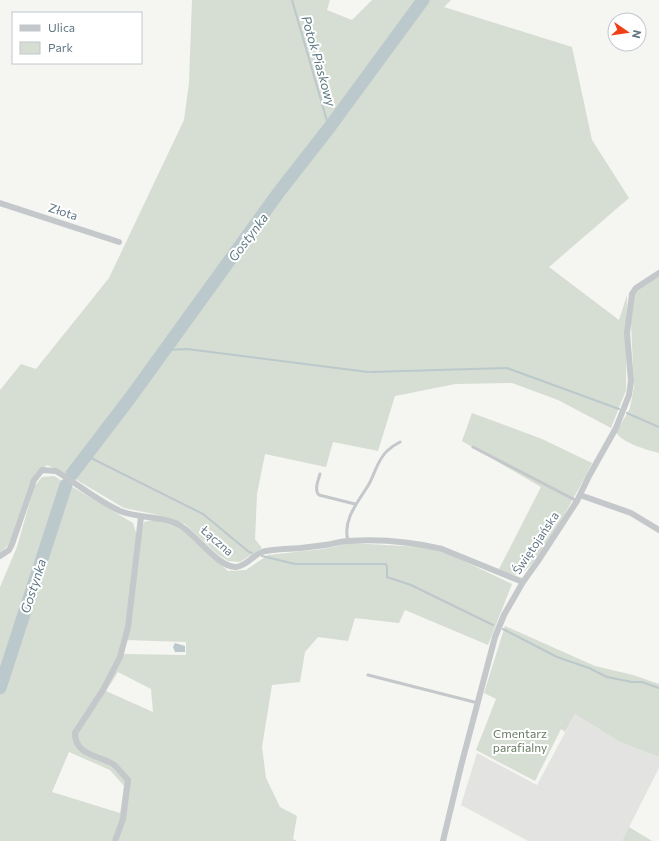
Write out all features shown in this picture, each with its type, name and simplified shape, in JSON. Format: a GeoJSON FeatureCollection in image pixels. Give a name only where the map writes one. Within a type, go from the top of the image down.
{"type":"FeatureCollection","features":[{"type":"Feature","properties":{"kind":"street","name":"Złota"},"geometry":{"type":"LineString","coordinates":[[0,203],[119,242]]}},
{"type":"Feature","properties":{"kind":"street","name":"Świętojańska"},"geometry":{"type":"LineString","coordinates":[[443,841],[460,766],[495,637],[504,615],[523,582],[577,501],[616,428],[629,395],[631,381],[628,332],[632,294],[636,288],[659,273]]}},
{"type":"Feature","properties":{"kind":"street","name":"Łączna"},"geometry":{"type":"LineString","coordinates":[[1,555],[9,550],[12,544],[34,480],[42,470],[56,471],[120,511],[158,518],[180,526],[189,531],[210,552],[224,563],[235,567],[248,562],[262,552],[348,541],[394,542],[442,549],[523,582]]}},
{"type":"Feature","properties":{"kind":"street"},"geometry":{"type":"LineString","coordinates":[[580,495],[631,513],[659,530]]}},
{"type":"Feature","properties":{"kind":"street"},"geometry":{"type":"LineString","coordinates":[[115,841],[123,819],[128,780],[114,765],[84,752],[75,741],[75,733],[103,690],[120,657],[128,627],[141,516]]}},
{"type":"Feature","properties":{"kind":"lane"},"geometry":{"type":"LineString","coordinates":[[348,541],[346,535],[347,525],[355,504],[368,484],[381,457],[400,442]]}},
{"type":"Feature","properties":{"kind":"lane"},"geometry":{"type":"LineString","coordinates":[[473,447],[577,501]]}},
{"type":"Feature","properties":{"kind":"lane"},"geometry":{"type":"LineString","coordinates":[[320,474],[316,489],[319,495],[355,504]]}},
{"type":"Feature","properties":{"kind":"lane"},"geometry":{"type":"LineString","coordinates":[[368,675],[478,703]]}},
{"type":"Feature","properties":{"kind":"shaded area"},"geometry":{"type":"Polygon","coordinates":[[[175,643],[185,646],[185,652],[175,652],[173,647],[175,643]]]}},
{"type":"Feature","properties":{"kind":"shaded area"},"geometry":{"type":"Polygon","coordinates":[[[575,714],[620,742],[659,757],[659,768],[622,841],[528,841],[461,805],[477,753],[537,785],[575,714]]]}},
{"type":"Feature","properties":{"kind":"green space"},"geometry":{"type":"Polygon","coordinates":[[[192,0],[330,0],[327,10],[352,20],[372,0],[451,0],[444,7],[572,47],[592,140],[629,198],[549,267],[619,320],[627,295],[626,390],[611,428],[558,400],[512,383],[455,384],[395,396],[378,451],[333,442],[326,467],[265,454],[257,494],[255,539],[262,548],[240,562],[228,561],[217,554],[185,524],[154,514],[124,508],[65,473],[47,465],[35,474],[29,485],[9,544],[0,553],[0,390],[21,364],[36,369],[109,278],[184,120],[189,83],[192,0]]]}},
{"type":"Feature","properties":{"kind":"green space"},"geometry":{"type":"Polygon","coordinates":[[[659,276],[659,453],[631,444],[616,433],[630,408],[634,387],[631,323],[634,296],[640,288],[659,276]]]}},
{"type":"Feature","properties":{"kind":"green space"},"geometry":{"type":"Polygon","coordinates":[[[472,413],[542,439],[592,463],[570,506],[548,542],[527,569],[519,574],[511,574],[499,569],[541,487],[462,441],[472,413]]]}},
{"type":"Feature","properties":{"kind":"green space"},"geometry":{"type":"Polygon","coordinates":[[[54,476],[133,523],[139,542],[144,522],[155,520],[182,529],[228,571],[246,570],[268,555],[323,549],[351,543],[420,547],[449,554],[512,584],[488,645],[405,610],[399,623],[355,618],[348,641],[318,637],[305,652],[300,682],[272,685],[262,747],[266,778],[280,807],[297,816],[293,839],[297,841],[0,841],[0,587],[17,547],[34,487],[42,477],[54,476]],[[126,640],[124,654],[186,655],[186,642],[126,640]],[[118,672],[106,691],[153,712],[151,689],[118,672]],[[69,752],[52,792],[120,813],[124,786],[110,770],[69,752]]]}},
{"type":"Feature","properties":{"kind":"green space","name":"Cmentarz parafialny"},"geometry":{"type":"Polygon","coordinates":[[[505,626],[595,666],[633,675],[659,684],[659,757],[620,742],[575,714],[565,732],[561,729],[535,781],[476,750],[496,699],[484,693],[505,626]]]}},
{"type":"Feature","properties":{"kind":"green space"},"geometry":{"type":"Polygon","coordinates":[[[629,827],[652,841],[622,841],[629,827]]]}},
{"type":"Feature","properties":{"kind":"waterway","name":"Potok Piaskowy"},"geometry":{"type":"LineString","coordinates":[[292,0],[329,128]]}},
{"type":"Feature","properties":{"kind":"waterway","name":"Gostynka"},"geometry":{"type":"LineString","coordinates":[[72,474],[130,398],[279,192],[329,128],[423,0]]}},
{"type":"Feature","properties":{"kind":"waterway"},"geometry":{"type":"LineString","coordinates":[[165,350],[187,349],[368,372]]}},
{"type":"Feature","properties":{"kind":"waterway"},"geometry":{"type":"LineString","coordinates":[[370,372],[507,368],[619,409]]}},
{"type":"Feature","properties":{"kind":"waterway"},"geometry":{"type":"LineString","coordinates":[[627,413],[659,427]]}},
{"type":"Feature","properties":{"kind":"waterway"},"geometry":{"type":"LineString","coordinates":[[87,456],[203,514],[252,553]]}},
{"type":"Feature","properties":{"kind":"waterway","name":"Gostynka"},"geometry":{"type":"LineString","coordinates":[[0,688],[66,485]]}},
{"type":"Feature","properties":{"kind":"waterway"},"geometry":{"type":"LineString","coordinates":[[262,556],[295,564],[386,564],[387,577],[411,585],[493,625]]}},
{"type":"Feature","properties":{"kind":"waterway"},"geometry":{"type":"LineString","coordinates":[[503,629],[557,657],[589,668],[607,677],[632,682],[642,682],[659,688]]}}]}
